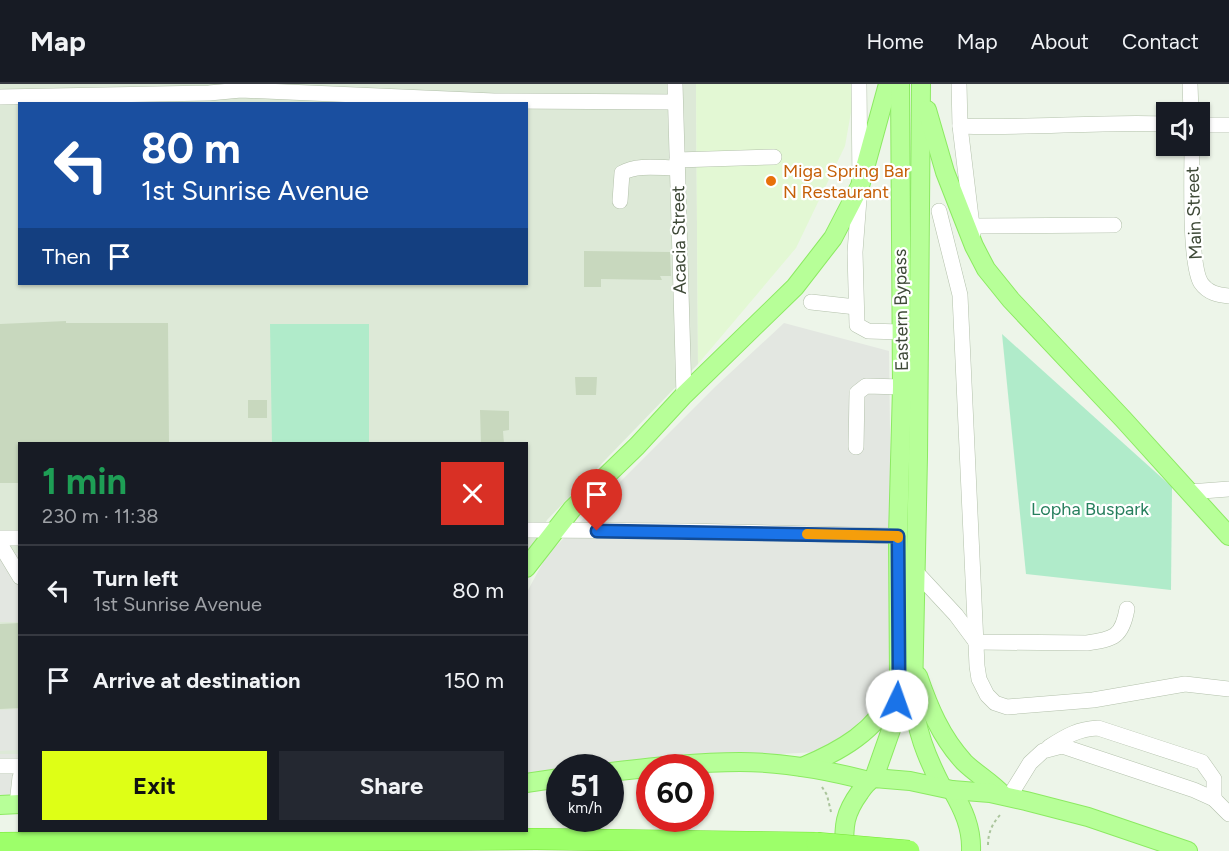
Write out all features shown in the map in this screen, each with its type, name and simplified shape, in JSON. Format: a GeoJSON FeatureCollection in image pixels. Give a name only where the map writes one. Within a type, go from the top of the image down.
{"type":"FeatureCollection","features":[{"type":"Feature","properties":{"kind":"highway"},"geometry":{"type":"LineString","coordinates":[[134,842],[173,832]]}},
{"type":"Feature","properties":{"kind":"highway"},"geometry":{"type":"LineString","coordinates":[[6,842],[536,838],[817,843],[909,851]]}},
{"type":"Feature","properties":{"kind":"main road"},"geometry":{"type":"LineString","coordinates":[[528,565],[572,509],[637,447],[684,395],[795,287],[833,238],[860,186],[888,84]]}},
{"type":"Feature","properties":{"kind":"main road","name":"Eastern Bypass"},"geometry":{"type":"LineString","coordinates":[[844,851],[846,815],[850,805],[871,780],[893,724],[899,681],[898,536],[902,387],[900,84]]}},
{"type":"Feature","properties":{"kind":"main road"},"geometry":{"type":"LineString","coordinates":[[921,86],[945,172],[974,246],[986,269],[1011,300],[1229,536]]}},
{"type":"Feature","properties":{"kind":"main road","name":"Eastern Bypass"},"geometry":{"type":"LineString","coordinates":[[921,86],[918,457],[913,695],[917,728],[923,747],[966,819],[972,839],[971,851]]}},
{"type":"Feature","properties":{"kind":"main road"},"geometry":{"type":"LineString","coordinates":[[913,663],[933,719],[948,742],[964,762],[1013,798]]}},
{"type":"Feature","properties":{"kind":"main road"},"geometry":{"type":"LineString","coordinates":[[801,768],[839,751],[858,738],[874,723],[888,704],[899,681]]}},
{"type":"Feature","properties":{"kind":"main road"},"geometry":{"type":"LineString","coordinates":[[624,771],[696,763],[742,762],[839,773],[871,780],[910,781],[947,789],[1013,798],[1088,817],[1188,851]]}},
{"type":"Feature","properties":{"kind":"main road"},"geometry":{"type":"LineString","coordinates":[[528,783],[546,780]]}},
{"type":"Feature","properties":{"kind":"street","name":"Acacia Street"},"geometry":{"type":"LineString","coordinates":[[675,84],[684,395]]}},
{"type":"Feature","properties":{"kind":"street"},"geometry":{"type":"LineString","coordinates":[[859,84],[860,186],[855,252],[857,325],[868,331],[901,332]]}},
{"type":"Feature","properties":{"kind":"street"},"geometry":{"type":"LineString","coordinates":[[959,84],[960,126],[974,246]]}},
{"type":"Feature","properties":{"kind":"street"},"geometry":{"type":"LineString","coordinates":[[1190,84],[1191,102]]}},
{"type":"Feature","properties":{"kind":"street"},"geometry":{"type":"LineString","coordinates":[[0,97],[108,100],[209,98],[241,87],[310,98],[674,102]]}},
{"type":"Feature","properties":{"kind":"street"},"geometry":{"type":"LineString","coordinates":[[960,126],[1003,128],[1078,123],[1156,124]]}},
{"type":"Feature","properties":{"kind":"street"},"geometry":{"type":"LineString","coordinates":[[1210,125],[1229,125]]}},
{"type":"Feature","properties":{"kind":"street","name":"Main Street"},"geometry":{"type":"LineString","coordinates":[[1192,156],[1193,244],[1199,281],[1206,289],[1229,297]]}},
{"type":"Feature","properties":{"kind":"street"},"geometry":{"type":"LineString","coordinates":[[620,201],[622,173],[635,168],[774,157]]}},
{"type":"Feature","properties":{"kind":"street"},"geometry":{"type":"LineString","coordinates":[[939,211],[960,295],[977,666],[983,688],[991,700],[1007,707],[1093,700],[1185,684],[1229,689]]}},
{"type":"Feature","properties":{"kind":"street"},"geometry":{"type":"LineString","coordinates":[[973,226],[1114,225]]}},
{"type":"Feature","properties":{"kind":"street"},"geometry":{"type":"LineString","coordinates":[[812,302],[856,307]]}},
{"type":"Feature","properties":{"kind":"street"},"geometry":{"type":"LineString","coordinates":[[856,447],[857,393],[866,386],[902,387]]}},
{"type":"Feature","properties":{"kind":"street"},"geometry":{"type":"LineString","coordinates":[[1189,492],[1229,489]]}},
{"type":"Feature","properties":{"kind":"street"},"geometry":{"type":"LineString","coordinates":[[528,530],[898,536]]}},
{"type":"Feature","properties":{"kind":"street"},"geometry":{"type":"LineString","coordinates":[[0,538],[18,538]]}},
{"type":"Feature","properties":{"kind":"street"},"geometry":{"type":"LineString","coordinates":[[0,544],[18,574]]}},
{"type":"Feature","properties":{"kind":"street"},"geometry":{"type":"LineString","coordinates":[[916,572],[956,615],[976,642]]}},
{"type":"Feature","properties":{"kind":"street"},"geometry":{"type":"LineString","coordinates":[[976,642],[1087,644],[1118,634],[1124,627],[1127,609]]}},
{"type":"Feature","properties":{"kind":"street"},"geometry":{"type":"LineString","coordinates":[[1013,798],[1030,763],[1043,751],[1072,732],[1085,728],[1098,728],[1202,762],[1214,779],[1214,799]]}},
{"type":"Feature","properties":{"kind":"street"},"geometry":{"type":"LineString","coordinates":[[1043,751],[1062,746],[1194,789],[1214,799],[1229,814]]}},
{"type":"Feature","properties":{"kind":"street"},"geometry":{"type":"LineString","coordinates":[[0,766],[18,766]]}},
{"type":"Feature","properties":{"kind":"street"},"geometry":{"type":"LineString","coordinates":[[12,804],[18,784]]}},
{"type":"Feature","properties":{"kind":"path"},"geometry":{"type":"LineString","coordinates":[[817,782],[827,795],[831,818]]}},
{"type":"Feature","properties":{"kind":"path"},"geometry":{"type":"LineString","coordinates":[[988,851],[988,838],[995,821],[1013,798]]}},
{"type":"Feature","properties":{"kind":"shaded area"},"geometry":{"type":"Polygon","coordinates":[[[0,84],[696,84],[698,364],[547,520],[528,554],[528,442],[18,442],[18,798],[0,798],[0,84]]]}},
{"type":"Feature","properties":{"kind":"shaded area"},"geometry":{"type":"Polygon","coordinates":[[[696,84],[856,84],[845,146],[796,248],[698,364],[696,84]]]}},
{"type":"Feature","properties":{"kind":"shaded area"},"geometry":{"type":"Polygon","coordinates":[[[784,323],[889,351],[893,668],[885,703],[847,739],[817,752],[714,758],[714,754],[636,754],[636,762],[624,763],[624,754],[546,754],[546,771],[528,773],[528,590],[547,555],[716,386],[784,323]]]}},
{"type":"Feature","properties":{"kind":"shaded area"},"geometry":{"type":"Polygon","coordinates":[[[0,553],[18,553],[18,622],[0,622],[0,553]]]}},
{"type":"Feature","properties":{"kind":"shaded area"},"geometry":{"type":"Polygon","coordinates":[[[18,709],[18,750],[0,751],[0,710],[18,709]]]}},
{"type":"Feature","properties":{"kind":"shaded area"},"geometry":{"type":"Polygon","coordinates":[[[0,754],[18,754],[18,797],[0,798],[0,754]]]}},
{"type":"Feature","properties":{"kind":"green space"},"geometry":{"type":"Polygon","coordinates":[[[270,324],[369,324],[369,442],[272,442],[270,324]]]}},
{"type":"Feature","properties":{"kind":"green space","name":"Lopha Buspark"},"geometry":{"type":"Polygon","coordinates":[[[1002,334],[1172,487],[1171,590],[1026,574],[1002,334]]]}},
{"type":"Feature","properties":{"kind":"building"},"geometry":{"type":"Polygon","coordinates":[[[584,251],[670,252],[671,276],[660,276],[662,280],[601,279],[601,287],[584,287],[584,251]]]}},
{"type":"Feature","properties":{"kind":"building"},"geometry":{"type":"Polygon","coordinates":[[[66,321],[66,323],[168,323],[169,442],[18,442],[18,483],[0,483],[0,324],[66,321]]]}},
{"type":"Feature","properties":{"kind":"building"},"geometry":{"type":"Polygon","coordinates":[[[575,377],[597,377],[596,395],[576,395],[575,377]]]}},
{"type":"Feature","properties":{"kind":"building"},"geometry":{"type":"Polygon","coordinates":[[[248,400],[267,400],[267,418],[248,418],[248,400]]]}},
{"type":"Feature","properties":{"kind":"building"},"geometry":{"type":"Polygon","coordinates":[[[480,410],[509,411],[509,430],[503,431],[504,442],[481,442],[480,410]]]}},
{"type":"Feature","properties":{"kind":"building"},"geometry":{"type":"Polygon","coordinates":[[[18,623],[18,708],[0,709],[0,624],[18,623]]]}},
{"type":"Feature","properties":{"kind":"slow traffic"},"geometry":{"type":"LineString","coordinates":[[807,534],[898,536],[898,538]]}},
{"type":"Feature","properties":{"kind":"place","name":"Miga Spring Bar N Restaurant"},"geometry":{"type":"Point","coordinates":[771,181]}},
{"type":"Feature","properties":{"kind":"route"},"geometry":{"type":"LineString","coordinates":[[597,531],[898,536],[899,681],[897,701]]}}]}
